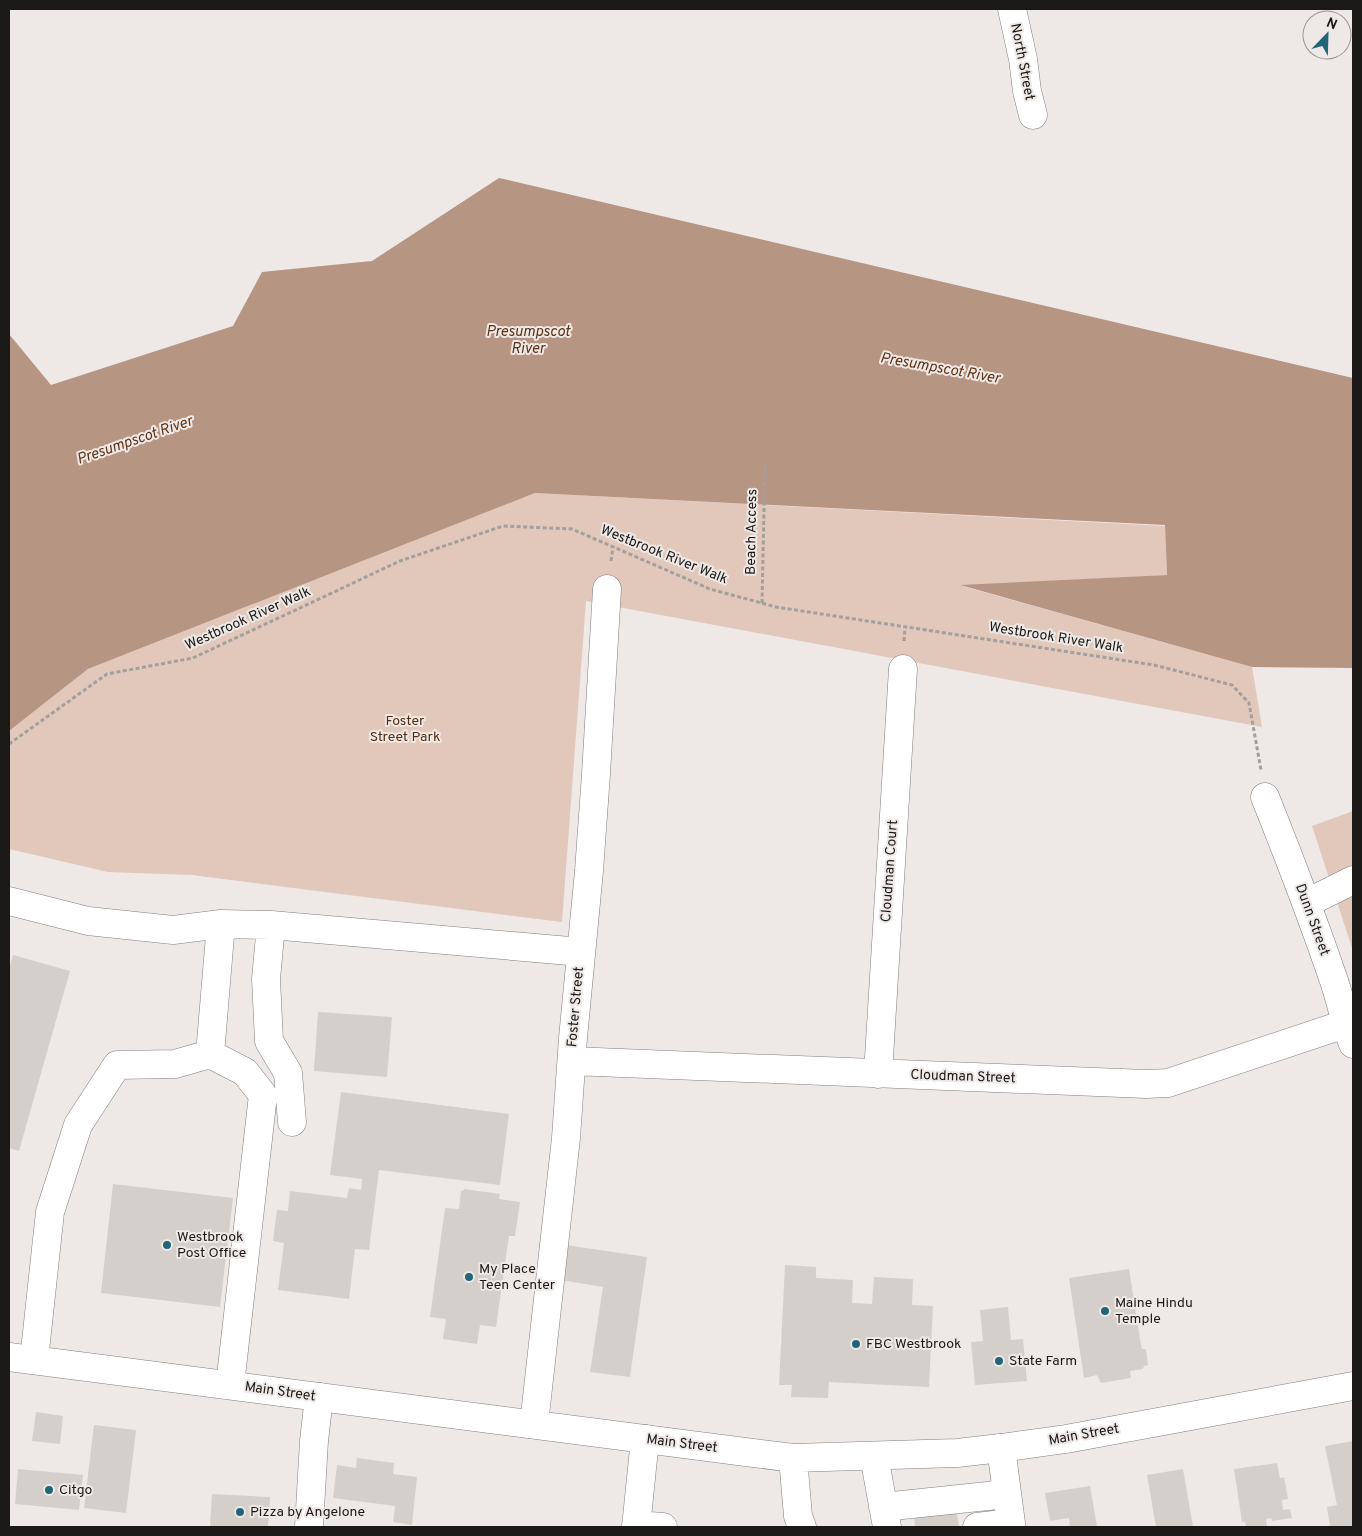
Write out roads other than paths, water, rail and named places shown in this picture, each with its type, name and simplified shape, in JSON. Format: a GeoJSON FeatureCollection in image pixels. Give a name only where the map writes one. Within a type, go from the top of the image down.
{"type":"FeatureCollection","features":[{"type":"Feature","properties":{"kind":"street","name":"North Street"},"geometry":{"type":"LineString","coordinates":[[1012,9],[1033,115]]}},
{"type":"Feature","properties":{"kind":"street","name":"Foster Street"},"geometry":{"type":"LineString","coordinates":[[534,1424],[572,1061],[596,774],[607,589]]}},
{"type":"Feature","properties":{"kind":"street","name":"Cloudman Court"},"geometry":{"type":"LineString","coordinates":[[878,1074],[903,669]]}},
{"type":"Feature","properties":{"kind":"street","name":"Dunn Street"},"geometry":{"type":"LineString","coordinates":[[1265,797],[1307,903],[1337,989],[1349,1034]]}},
{"type":"Feature","properties":{"kind":"street"},"geometry":{"type":"LineString","coordinates":[[1307,903],[1353,880]]}},
{"type":"Feature","properties":{"kind":"street"},"geometry":{"type":"LineString","coordinates":[[9,901],[88,921],[173,930],[221,924],[271,925],[581,952]]}},
{"type":"Feature","properties":{"kind":"street"},"geometry":{"type":"LineString","coordinates":[[210,1054],[221,924]]}},
{"type":"Feature","properties":{"kind":"street"},"geometry":{"type":"LineString","coordinates":[[271,925],[266,979],[269,1041],[288,1073],[292,1122]]}},
{"type":"Feature","properties":{"kind":"street","name":"Cloudman Street"},"geometry":{"type":"LineString","coordinates":[[572,1061],[1146,1084],[1168,1083],[1349,1034]]}},
{"type":"Feature","properties":{"kind":"street"},"geometry":{"type":"LineString","coordinates":[[21,1358],[50,1212],[78,1125],[117,1065],[175,1064],[210,1054],[245,1072],[263,1095],[230,1385]]}},
{"type":"Feature","properties":{"kind":"street","name":"Main Street"},"geometry":{"type":"LineString","coordinates":[[21,1358],[793,1458],[957,1453],[1001,1448],[1066,1439],[1353,1386]]}},
{"type":"Feature","properties":{"kind":"street"},"geometry":{"type":"LineString","coordinates":[[310,1527],[314,1441],[319,1397]]}},
{"type":"Feature","properties":{"kind":"street"},"geometry":{"type":"LineString","coordinates":[[644,1439],[636,1526],[663,1527]]}},
{"type":"Feature","properties":{"kind":"street"},"geometry":{"type":"LineString","coordinates":[[995,1526],[1007,1494],[1001,1448]]}},
{"type":"Feature","properties":{"kind":"street"},"geometry":{"type":"LineString","coordinates":[[874,1456],[885,1517],[1007,1494]]}},
{"type":"Feature","properties":{"kind":"street"},"geometry":{"type":"LineString","coordinates":[[793,1458],[798,1516],[802,1527]]}},
{"type":"Feature","properties":{"kind":"water","name":"Presumpscot River"},"geometry":{"type":"Polygon","coordinates":[[[499,178],[1353,378],[1353,668],[1252,667],[960,585],[1167,575],[1165,525],[535,493],[88,669],[9,731],[9,334],[51,385],[233,326],[262,272],[372,261],[499,178]]]}},
{"type":"Feature","properties":{"kind":"place","name":"Westbrook Post Office"},"geometry":{"type":"Point","coordinates":[167,1245]}},
{"type":"Feature","properties":{"kind":"place","name":"My Place Teen Center"},"geometry":{"type":"Point","coordinates":[469,1277]}},
{"type":"Feature","properties":{"kind":"place","name":"Maine Hindu Temple"},"geometry":{"type":"Point","coordinates":[1105,1311]}},
{"type":"Feature","properties":{"kind":"place","name":"FBC Westbrook"},"geometry":{"type":"Point","coordinates":[856,1344]}},
{"type":"Feature","properties":{"kind":"place","name":"State Farm"},"geometry":{"type":"Point","coordinates":[999,1361]}},
{"type":"Feature","properties":{"kind":"place","name":"Citgo"},"geometry":{"type":"Point","coordinates":[49,1490]}},
{"type":"Feature","properties":{"kind":"place","name":"Pizza by Angelone"},"geometry":{"type":"Point","coordinates":[240,1512]}},
{"type":"Feature","properties":{"kind":"park label","name":"Foster Street Park"},"geometry":{"type":"Point","coordinates":[405,730]}}]}
